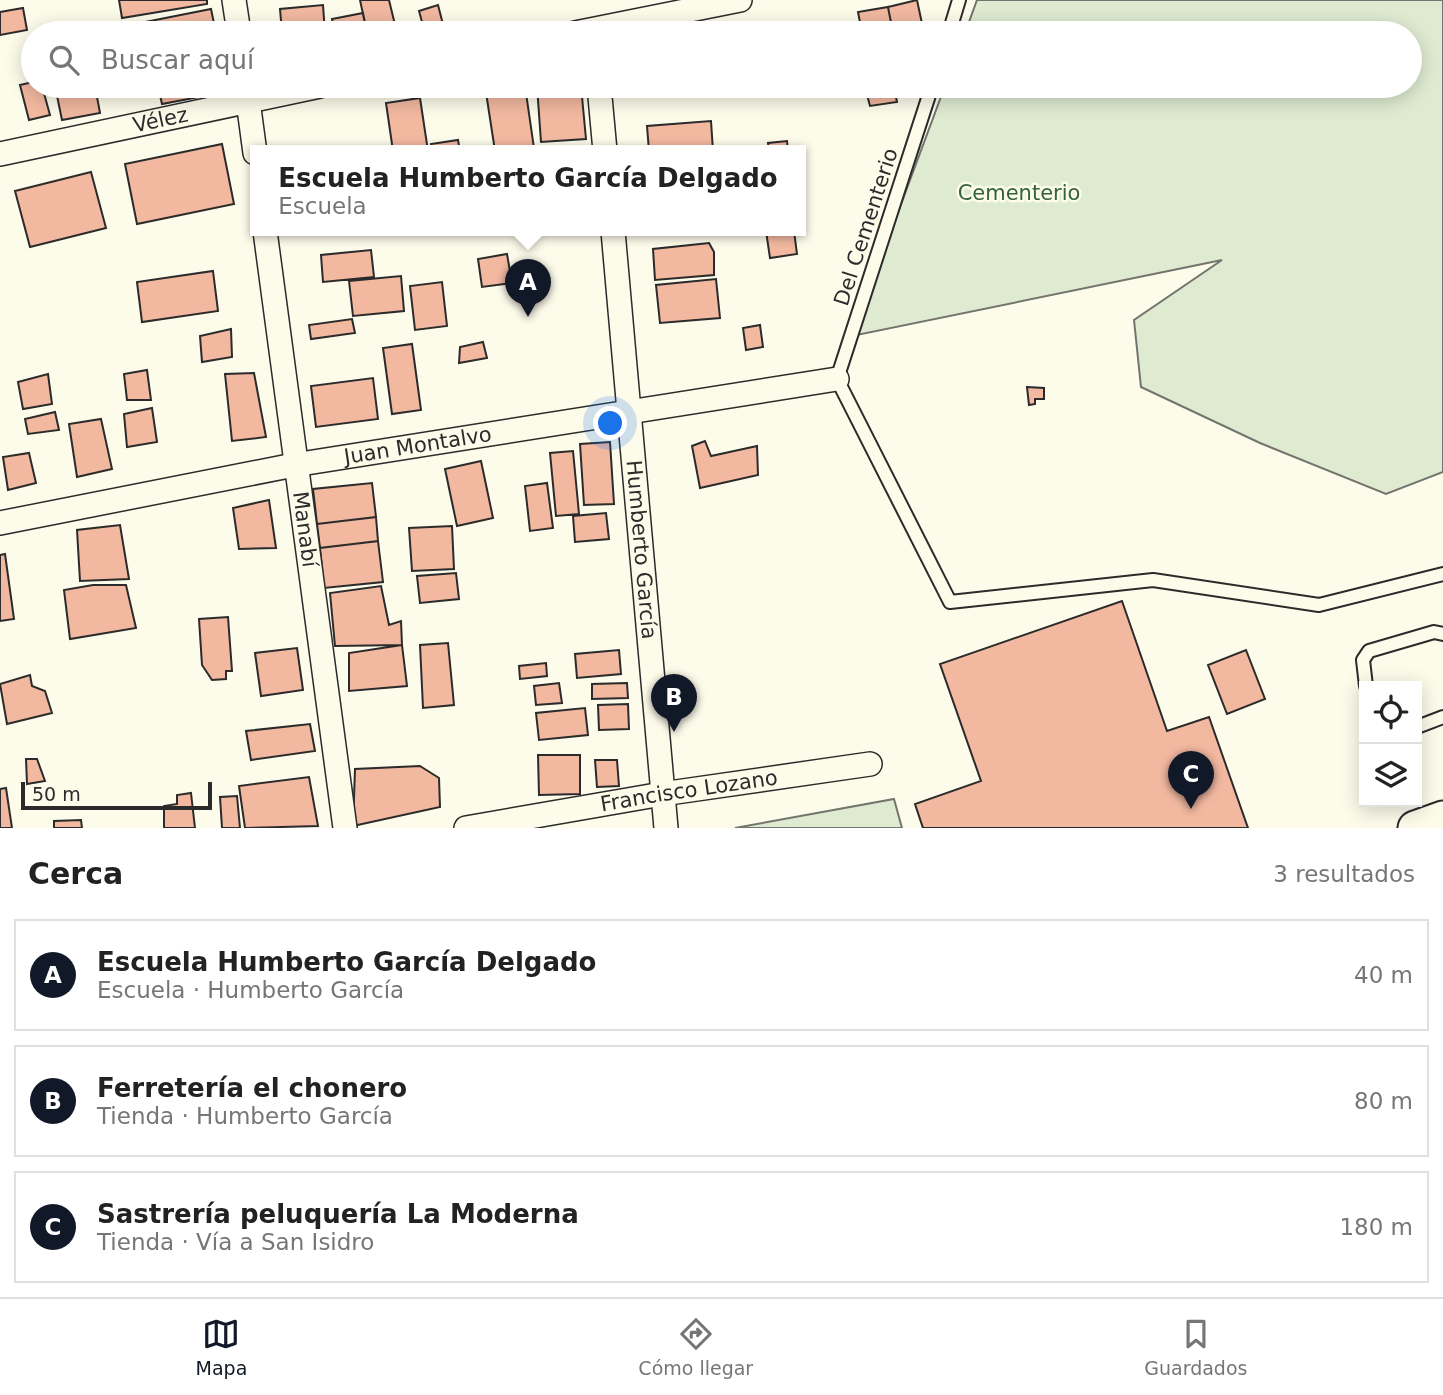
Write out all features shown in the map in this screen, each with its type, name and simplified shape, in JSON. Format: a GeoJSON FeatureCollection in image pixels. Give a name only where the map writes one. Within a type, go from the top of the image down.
{"type":"FeatureCollection","features":[{"type":"Feature","properties":{"kind":"street"},"geometry":{"type":"LineString","coordinates":[[234,0],[237,21]]}},
{"type":"Feature","properties":{"kind":"street"},"geometry":{"type":"LineString","coordinates":[[640,21],[740,0]]}},
{"type":"Feature","properties":{"kind":"street","name":"Vélez"},"geometry":{"type":"LineString","coordinates":[[0,154],[227,98]]}},
{"type":"Feature","properties":{"kind":"street"},"geometry":{"type":"LineString","coordinates":[[248,98],[254,145]]}},
{"type":"Feature","properties":{"kind":"street"},"geometry":{"type":"LineString","coordinates":[[599,98],[604,145]]}},
{"type":"Feature","properties":{"kind":"street","name":"Manabí"},"geometry":{"type":"LineString","coordinates":[[266,236],[294,465],[345,828]]}},
{"type":"Feature","properties":{"kind":"street","name":"Humberto García"},"geometry":{"type":"LineString","coordinates":[[614,236],[632,410],[666,828]]}},
{"type":"Feature","properties":{"kind":"street","name":"Juan Montalvo"},"geometry":{"type":"LineString","coordinates":[[0,523],[294,465],[837,379]]}},
{"type":"Feature","properties":{"kind":"street","name":"Francisco Lozano"},"geometry":{"type":"LineString","coordinates":[[466,828],[662,794],[870,764]]}},
{"type":"Feature","properties":{"kind":"street"},"geometry":{"type":"LineString","coordinates":[[1415,828],[1443,818]]}},
{"type":"Feature","properties":{"kind":"lane"},"geometry":{"type":"LineString","coordinates":[[953,21],[959,0]]}},
{"type":"Feature","properties":{"kind":"lane","name":"Del Cementerio"},"geometry":{"type":"LineString","coordinates":[[837,379],[928,98]]}},
{"type":"Feature","properties":{"kind":"lane"},"geometry":{"type":"LineString","coordinates":[[837,379],[950,602],[1153,580],[1319,605],[1443,574]]}},
{"type":"Feature","properties":{"kind":"lane"},"geometry":{"type":"LineString","coordinates":[[1365,681],[1363,660],[1369,651],[1434,632],[1443,634]]}},
{"type":"Feature","properties":{"kind":"lane"},"geometry":{"type":"LineString","coordinates":[[1422,725],[1443,718]]}},
{"type":"Feature","properties":{"kind":"green space","name":"Cementerio"},"geometry":{"type":"Polygon","coordinates":[[[977,0],[1443,0],[1443,472],[1386,494],[1260,443],[1141,387],[1134,320],[1222,260],[852,336],[941,98],[1422,98],[1422,21],[969,21],[977,0]]]}},
{"type":"Feature","properties":{"kind":"green space"},"geometry":{"type":"Polygon","coordinates":[[[894,799],[902,828],[735,828],[894,799]]]}},
{"type":"Feature","properties":{"kind":"building"},"geometry":{"type":"Polygon","coordinates":[[[119,0],[207,0],[207,4],[122,18],[119,0]]]}},
{"type":"Feature","properties":{"kind":"building"},"geometry":{"type":"Polygon","coordinates":[[[360,0],[389,0],[394,21],[364,21],[360,0]]]}},
{"type":"Feature","properties":{"kind":"building"},"geometry":{"type":"Polygon","coordinates":[[[917,0],[921,21],[891,21],[888,7],[917,0]]]}},
{"type":"Feature","properties":{"kind":"building"},"geometry":{"type":"Polygon","coordinates":[[[323,5],[324,21],[281,21],[280,9],[323,5]]]}},
{"type":"Feature","properties":{"kind":"building"},"geometry":{"type":"Polygon","coordinates":[[[438,5],[442,21],[422,21],[419,11],[438,5]]]}},
{"type":"Feature","properties":{"kind":"building"},"geometry":{"type":"Polygon","coordinates":[[[888,7],[891,21],[860,21],[858,12],[888,7]]]}},
{"type":"Feature","properties":{"kind":"building"},"geometry":{"type":"Polygon","coordinates":[[[23,8],[25,21],[21,21],[21,31],[0,35],[0,12],[23,8]]]}},
{"type":"Feature","properties":{"kind":"building"},"geometry":{"type":"Polygon","coordinates":[[[211,9],[214,21],[150,21],[211,9]]]}},
{"type":"Feature","properties":{"kind":"building"},"geometry":{"type":"Polygon","coordinates":[[[363,13],[365,21],[332,21],[363,13]]]}},
{"type":"Feature","properties":{"kind":"building"},"geometry":{"type":"Polygon","coordinates":[[[23,98],[45,98],[50,115],[29,120],[23,98]]]}},
{"type":"Feature","properties":{"kind":"building"},"geometry":{"type":"Polygon","coordinates":[[[57,98],[97,98],[100,113],[62,120],[57,98]]]}},
{"type":"Feature","properties":{"kind":"building"},"geometry":{"type":"Polygon","coordinates":[[[161,98],[194,98],[162,104],[161,98]]]}},
{"type":"Feature","properties":{"kind":"building"},"geometry":{"type":"Polygon","coordinates":[[[420,98],[427,145],[392,145],[386,103],[420,98]]]}},
{"type":"Feature","properties":{"kind":"building"},"geometry":{"type":"Polygon","coordinates":[[[487,98],[527,98],[534,145],[494,145],[487,98]]]}},
{"type":"Feature","properties":{"kind":"building"},"geometry":{"type":"Polygon","coordinates":[[[538,98],[582,98],[586,139],[541,142],[538,98]]]}},
{"type":"Feature","properties":{"kind":"building"},"geometry":{"type":"Polygon","coordinates":[[[868,98],[896,98],[897,102],[870,106],[868,98]]]}},
{"type":"Feature","properties":{"kind":"building"},"geometry":{"type":"Polygon","coordinates":[[[711,121],[713,145],[649,145],[647,126],[711,121]]]}},
{"type":"Feature","properties":{"kind":"building"},"geometry":{"type":"Polygon","coordinates":[[[458,140],[459,145],[431,145],[458,140]]]}},
{"type":"Feature","properties":{"kind":"building"},"geometry":{"type":"Polygon","coordinates":[[[787,141],[787,145],[768,145],[787,141]]]}},
{"type":"Feature","properties":{"kind":"building"},"geometry":{"type":"Polygon","coordinates":[[[222,144],[234,204],[137,224],[125,164],[222,144]]]}},
{"type":"Feature","properties":{"kind":"building"},"geometry":{"type":"Polygon","coordinates":[[[91,172],[106,228],[30,247],[15,191],[91,172]]]}},
{"type":"Feature","properties":{"kind":"building"},"geometry":{"type":"Polygon","coordinates":[[[767,236],[795,236],[797,254],[770,258],[767,236]]]}},
{"type":"Feature","properties":{"kind":"building"},"geometry":{"type":"Polygon","coordinates":[[[709,243],[714,252],[714,275],[655,280],[653,249],[709,243]]]}},
{"type":"Feature","properties":{"kind":"building"},"geometry":{"type":"Polygon","coordinates":[[[371,250],[374,277],[323,282],[321,255],[371,250]]]}},
{"type":"Feature","properties":{"kind":"building"},"geometry":{"type":"Polygon","coordinates":[[[507,254],[512,283],[482,287],[478,259],[507,254]]]}},
{"type":"Feature","properties":{"kind":"building"},"geometry":{"type":"Polygon","coordinates":[[[213,271],[218,311],[142,322],[137,282],[213,271]]]}},
{"type":"Feature","properties":{"kind":"building"},"geometry":{"type":"Polygon","coordinates":[[[401,276],[404,311],[353,316],[349,281],[401,276]]]}},
{"type":"Feature","properties":{"kind":"building"},"geometry":{"type":"Polygon","coordinates":[[[716,279],[720,318],[660,323],[656,285],[716,279]]]}},
{"type":"Feature","properties":{"kind":"building"},"geometry":{"type":"Polygon","coordinates":[[[442,282],[447,326],[415,330],[410,286],[442,282]]]}},
{"type":"Feature","properties":{"kind":"building"},"geometry":{"type":"Polygon","coordinates":[[[352,319],[355,333],[311,339],[309,325],[352,319]]]}},
{"type":"Feature","properties":{"kind":"building"},"geometry":{"type":"Polygon","coordinates":[[[760,325],[763,347],[746,350],[743,328],[760,325]]]}},
{"type":"Feature","properties":{"kind":"building"},"geometry":{"type":"Polygon","coordinates":[[[231,329],[232,357],[202,362],[200,336],[231,329]]]}},
{"type":"Feature","properties":{"kind":"building"},"geometry":{"type":"Polygon","coordinates":[[[483,342],[487,358],[459,363],[460,347],[483,342]]]}},
{"type":"Feature","properties":{"kind":"building"},"geometry":{"type":"Polygon","coordinates":[[[412,344],[421,410],[392,414],[383,348],[412,344]]]}},
{"type":"Feature","properties":{"kind":"building"},"geometry":{"type":"Polygon","coordinates":[[[147,370],[151,400],[127,400],[124,374],[147,370]]]}},
{"type":"Feature","properties":{"kind":"building"},"geometry":{"type":"Polygon","coordinates":[[[254,373],[266,437],[232,441],[225,374],[254,373]]]}},
{"type":"Feature","properties":{"kind":"building"},"geometry":{"type":"Polygon","coordinates":[[[48,374],[52,404],[23,409],[18,382],[48,374]]]}},
{"type":"Feature","properties":{"kind":"building"},"geometry":{"type":"Polygon","coordinates":[[[373,378],[378,419],[316,427],[311,386],[373,378]]]}},
{"type":"Feature","properties":{"kind":"building"},"geometry":{"type":"Polygon","coordinates":[[[1027,387],[1044,388],[1044,399],[1035,399],[1035,404],[1029,405],[1027,387]]]}},
{"type":"Feature","properties":{"kind":"building"},"geometry":{"type":"Polygon","coordinates":[[[152,408],[157,442],[127,447],[124,414],[152,408]]]}},
{"type":"Feature","properties":{"kind":"building"},"geometry":{"type":"Polygon","coordinates":[[[55,412],[59,430],[28,434],[25,419],[55,412]]]}},
{"type":"Feature","properties":{"kind":"building"},"geometry":{"type":"Polygon","coordinates":[[[101,419],[112,469],[77,477],[69,424],[101,419]]]}},
{"type":"Feature","properties":{"kind":"building"},"geometry":{"type":"Polygon","coordinates":[[[705,441],[711,456],[757,446],[758,475],[700,488],[692,446],[705,441]]]}},
{"type":"Feature","properties":{"kind":"building"},"geometry":{"type":"Polygon","coordinates":[[[610,442],[614,504],[584,505],[580,444],[610,442]]]}},
{"type":"Feature","properties":{"kind":"building"},"geometry":{"type":"Polygon","coordinates":[[[573,451],[579,514],[556,516],[550,453],[573,451]]]}},
{"type":"Feature","properties":{"kind":"building"},"geometry":{"type":"Polygon","coordinates":[[[29,453],[36,483],[8,490],[3,457],[29,453]]]}},
{"type":"Feature","properties":{"kind":"building"},"geometry":{"type":"Polygon","coordinates":[[[481,461],[493,518],[457,526],[445,469],[481,461]]]}},
{"type":"Feature","properties":{"kind":"building"},"geometry":{"type":"Polygon","coordinates":[[[372,483],[376,517],[317,524],[313,489],[372,483]]]}},
{"type":"Feature","properties":{"kind":"building"},"geometry":{"type":"Polygon","coordinates":[[[547,483],[553,528],[530,531],[525,486],[547,483]]]}},
{"type":"Feature","properties":{"kind":"building"},"geometry":{"type":"Polygon","coordinates":[[[269,500],[276,548],[239,549],[233,508],[269,500]]]}},
{"type":"Feature","properties":{"kind":"building"},"geometry":{"type":"Polygon","coordinates":[[[606,513],[609,539],[575,542],[573,516],[606,513]]]}},
{"type":"Feature","properties":{"kind":"building"},"geometry":{"type":"Polygon","coordinates":[[[376,517],[378,541],[320,548],[317,524],[376,517]]]}},
{"type":"Feature","properties":{"kind":"building"},"geometry":{"type":"Polygon","coordinates":[[[120,525],[129,579],[80,581],[77,530],[120,525]]]}},
{"type":"Feature","properties":{"kind":"building"},"geometry":{"type":"Polygon","coordinates":[[[452,526],[454,569],[412,571],[409,528],[452,526]]]}},
{"type":"Feature","properties":{"kind":"building"},"geometry":{"type":"Polygon","coordinates":[[[378,541],[383,582],[324,588],[320,548],[378,541]]]}},
{"type":"Feature","properties":{"kind":"building"},"geometry":{"type":"Polygon","coordinates":[[[5,554],[14,619],[0,621],[0,555],[5,554]]]}},
{"type":"Feature","properties":{"kind":"building"},"geometry":{"type":"Polygon","coordinates":[[[456,573],[459,599],[420,603],[417,576],[456,573]]]}},
{"type":"Feature","properties":{"kind":"building"},"geometry":{"type":"Polygon","coordinates":[[[93,585],[126,585],[136,628],[70,639],[64,590],[93,585]]]}},
{"type":"Feature","properties":{"kind":"building"},"geometry":{"type":"Polygon","coordinates":[[[381,586],[389,625],[401,621],[402,645],[335,646],[330,593],[381,586]]]}},
{"type":"Feature","properties":{"kind":"building"},"geometry":{"type":"Polygon","coordinates":[[[1122,601],[1167,731],[1209,717],[1248,828],[923,828],[915,804],[981,781],[940,664],[1122,601]]]}},
{"type":"Feature","properties":{"kind":"building"},"geometry":{"type":"Polygon","coordinates":[[[228,617],[232,671],[226,671],[226,679],[212,680],[202,665],[199,619],[228,617]]]}},
{"type":"Feature","properties":{"kind":"building"},"geometry":{"type":"Polygon","coordinates":[[[448,643],[454,705],[423,708],[420,645],[448,643]]]}},
{"type":"Feature","properties":{"kind":"building"},"geometry":{"type":"Polygon","coordinates":[[[402,645],[407,686],[349,691],[349,653],[402,645]]]}},
{"type":"Feature","properties":{"kind":"building"},"geometry":{"type":"Polygon","coordinates":[[[297,648],[303,690],[261,696],[255,653],[297,648]]]}},
{"type":"Feature","properties":{"kind":"building"},"geometry":{"type":"Polygon","coordinates":[[[619,650],[621,674],[577,678],[575,654],[619,650]]]}},
{"type":"Feature","properties":{"kind":"building"},"geometry":{"type":"Polygon","coordinates":[[[1246,650],[1265,699],[1227,714],[1208,665],[1246,650]]]}},
{"type":"Feature","properties":{"kind":"building"},"geometry":{"type":"Polygon","coordinates":[[[546,663],[547,676],[520,679],[519,666],[546,663]]]}},
{"type":"Feature","properties":{"kind":"building"},"geometry":{"type":"Polygon","coordinates":[[[30,675],[32,686],[45,691],[52,713],[7,724],[0,684],[30,675]]]}},
{"type":"Feature","properties":{"kind":"building"},"geometry":{"type":"Polygon","coordinates":[[[559,683],[562,703],[536,705],[534,686],[559,683]]]}},
{"type":"Feature","properties":{"kind":"building"},"geometry":{"type":"Polygon","coordinates":[[[627,683],[628,698],[592,699],[592,684],[627,683]]]}},
{"type":"Feature","properties":{"kind":"building"},"geometry":{"type":"Polygon","coordinates":[[[628,704],[629,729],[599,730],[598,705],[628,704]]]}},
{"type":"Feature","properties":{"kind":"building"},"geometry":{"type":"Polygon","coordinates":[[[585,708],[588,735],[539,740],[536,713],[585,708]]]}},
{"type":"Feature","properties":{"kind":"building"},"geometry":{"type":"Polygon","coordinates":[[[310,724],[315,751],[251,760],[246,731],[310,724]]]}},
{"type":"Feature","properties":{"kind":"building"},"geometry":{"type":"Polygon","coordinates":[[[538,755],[580,755],[580,794],[539,795],[538,755]]]}},
{"type":"Feature","properties":{"kind":"building"},"geometry":{"type":"Polygon","coordinates":[[[26,759],[37,759],[45,781],[27,784],[26,759]]]}},
{"type":"Feature","properties":{"kind":"building"},"geometry":{"type":"Polygon","coordinates":[[[595,760],[617,760],[619,786],[597,787],[595,760]]]}},
{"type":"Feature","properties":{"kind":"building"},"geometry":{"type":"Polygon","coordinates":[[[420,766],[439,778],[440,807],[353,826],[355,769],[420,766]]]}},
{"type":"Feature","properties":{"kind":"building"},"geometry":{"type":"Polygon","coordinates":[[[309,777],[318,826],[245,828],[239,786],[309,777]]]}},
{"type":"Feature","properties":{"kind":"building"},"geometry":{"type":"Polygon","coordinates":[[[6,788],[12,828],[0,828],[0,789],[6,788]]]}},
{"type":"Feature","properties":{"kind":"building"},"geometry":{"type":"Polygon","coordinates":[[[191,793],[195,828],[164,828],[164,806],[177,804],[177,795],[191,793]]]}},
{"type":"Feature","properties":{"kind":"building"},"geometry":{"type":"Polygon","coordinates":[[[237,796],[240,828],[222,828],[220,797],[237,796]]]}},
{"type":"Feature","properties":{"kind":"building"},"geometry":{"type":"Polygon","coordinates":[[[81,820],[82,828],[54,828],[54,821],[81,820]]]}},
{"type":"Feature","properties":{"kind":"place","name":"Escuela Humberto García Delgado"},"geometry":{"type":"Point","coordinates":[528,317]}},
{"type":"Feature","properties":{"kind":"place","name":"Ferretería el chonero"},"geometry":{"type":"Point","coordinates":[674,732]}},
{"type":"Feature","properties":{"kind":"place","name":"Sastrería peluquería La Moderna"},"geometry":{"type":"Point","coordinates":[1191,809]}}]}
